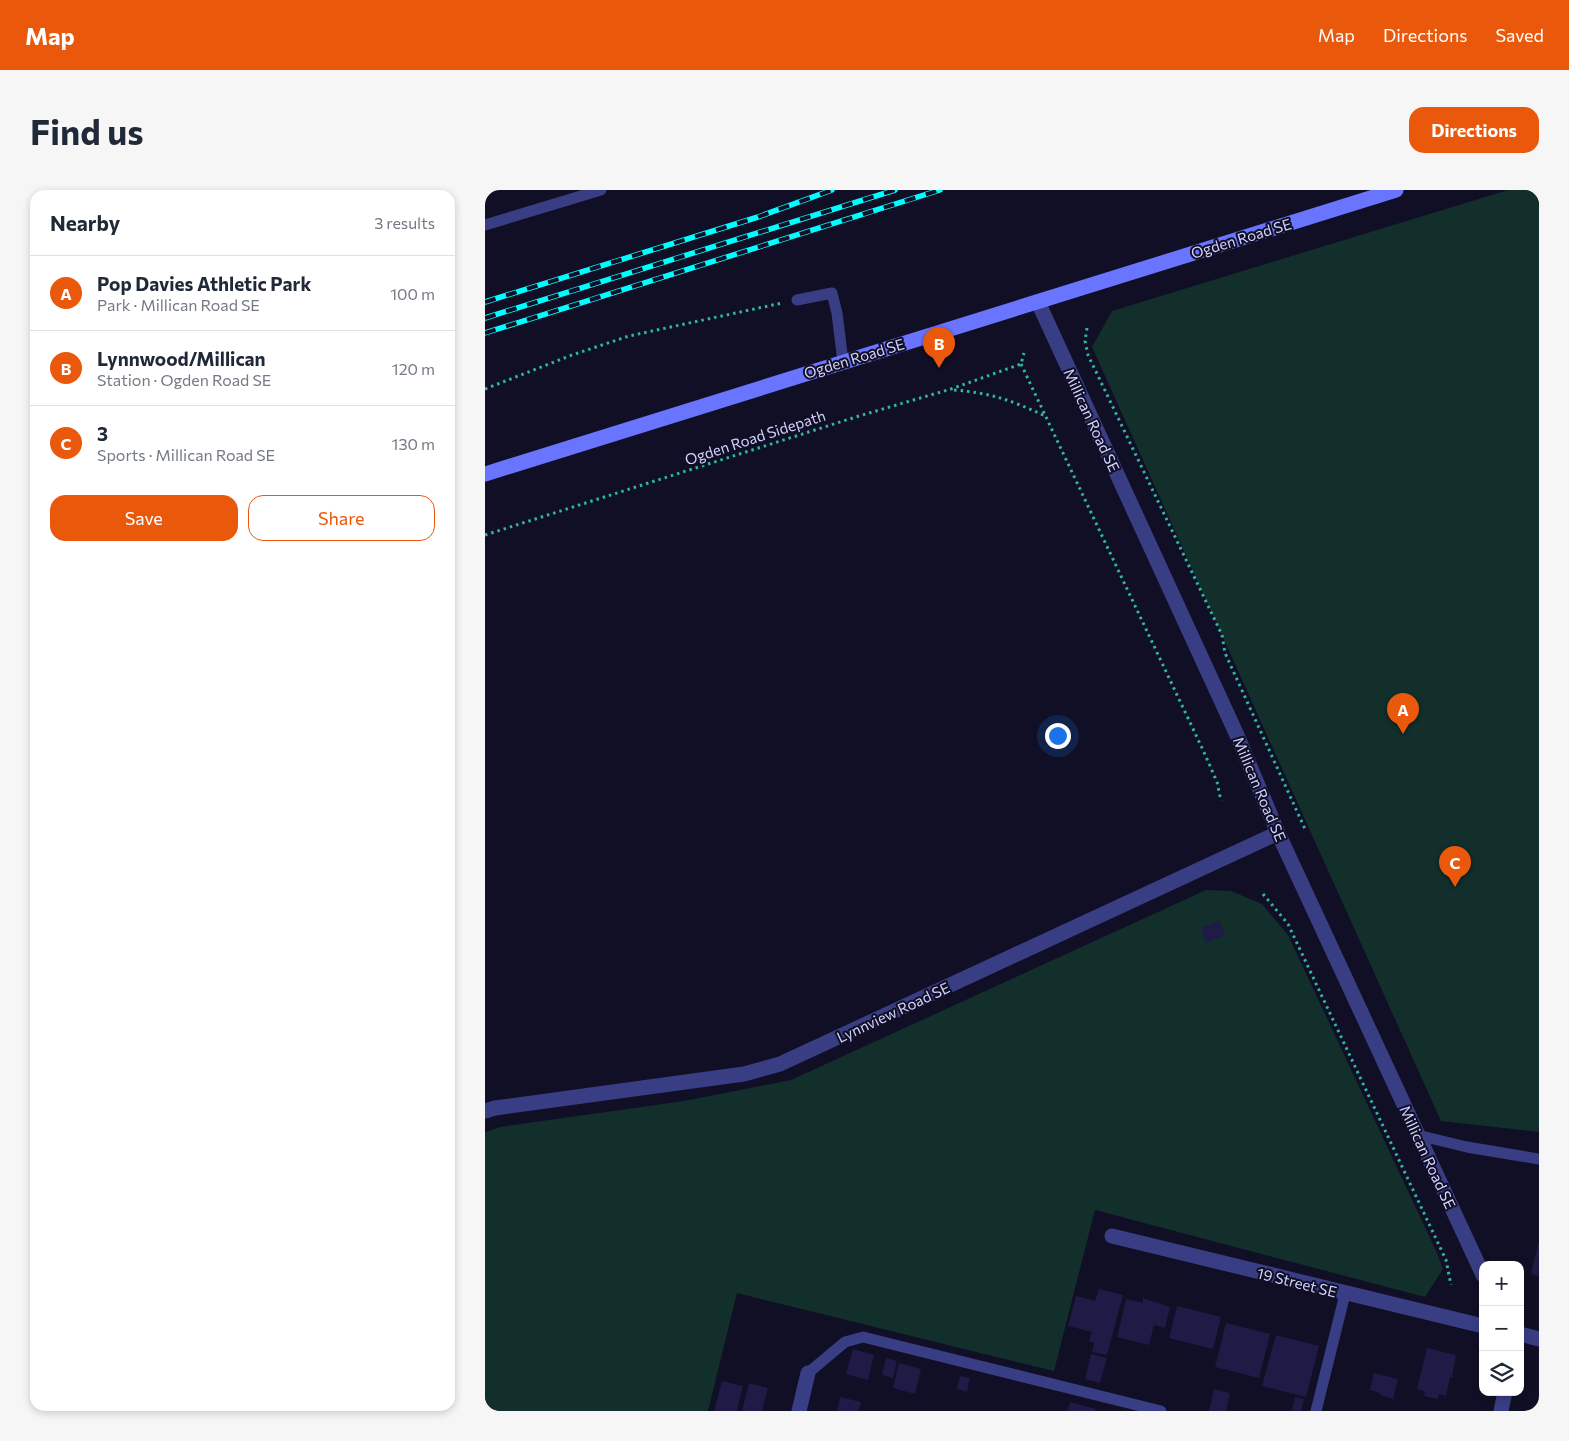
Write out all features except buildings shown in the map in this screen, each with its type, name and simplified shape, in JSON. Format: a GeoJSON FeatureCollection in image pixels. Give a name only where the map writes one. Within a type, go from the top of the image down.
{"type":"FeatureCollection","features":[{"type":"Feature","properties":{"kind":"street","name":"Ogden Road SE"},"geometry":{"type":"LineString","coordinates":[[485,474],[1396,190]]}},
{"type":"Feature","properties":{"kind":"street","name":"Millican Road SE"},"geometry":{"type":"LineString","coordinates":[[1038,302],[1236,733],[1278,834],[1479,1267]]}},
{"type":"Feature","properties":{"kind":"street","name":"Lynnview Road SE"},"geometry":{"type":"LineString","coordinates":[[485,1111],[495,1108],[744,1074],[780,1064],[1278,834]]}},
{"type":"Feature","properties":{"kind":"street","name":"19 Street SE"},"geometry":{"type":"LineString","coordinates":[[1112,1236],[1479,1325]]}},
{"type":"Feature","properties":{"kind":"street"},"geometry":{"type":"LineString","coordinates":[[1524,1335],[1539,1338]]}},
{"type":"Feature","properties":{"kind":"street"},"geometry":{"type":"LineString","coordinates":[[799,1411],[808,1373]]}},
{"type":"Feature","properties":{"kind":"street"},"geometry":{"type":"LineString","coordinates":[[1501,1411],[1504,1396]]}},
{"type":"Feature","properties":{"kind":"lane"},"geometry":{"type":"LineString","coordinates":[[485,225],[601,190]]}},
{"type":"Feature","properties":{"kind":"lane"},"geometry":{"type":"LineString","coordinates":[[797,300],[832,293],[837,313],[843,362]]}},
{"type":"Feature","properties":{"kind":"lane"},"geometry":{"type":"LineString","coordinates":[[1417,1136],[1467,1147],[1539,1159]]}},
{"type":"Feature","properties":{"kind":"lane"},"geometry":{"type":"LineString","coordinates":[[1316,1411],[1345,1294]]}},
{"type":"Feature","properties":{"kind":"lane"},"geometry":{"type":"LineString","coordinates":[[808,1373],[845,1342],[863,1337],[1161,1411]]}},
{"type":"Feature","properties":{"kind":"path"},"geometry":{"type":"LineString","coordinates":[[485,389],[572,355],[629,336],[797,300]]}},
{"type":"Feature","properties":{"kind":"path"},"geometry":{"type":"LineString","coordinates":[[1087,328],[1085,341],[1088,355],[1222,636],[1225,653],[1305,829]]}},
{"type":"Feature","properties":{"kind":"path"},"geometry":{"type":"LineString","coordinates":[[1024,352],[1021,364],[1203,750],[1217,782],[1221,801]]}},
{"type":"Feature","properties":{"kind":"path","name":"Ogden Road Sidepath"},"geometry":{"type":"LineString","coordinates":[[485,535],[859,416],[951,389],[1021,364]]}},
{"type":"Feature","properties":{"kind":"path"},"geometry":{"type":"LineString","coordinates":[[951,389],[996,395],[1045,417]]}},
{"type":"Feature","properties":{"kind":"path"},"geometry":{"type":"LineString","coordinates":[[1263,894],[1288,924],[1446,1260],[1451,1285]]}},
{"type":"Feature","properties":{"kind":"green space"},"geometry":{"type":"Polygon","coordinates":[[[1508,190],[1539,190],[1539,1132],[1441,1121],[1092,347],[1112,311],[1508,190]]]}},
{"type":"Feature","properties":{"kind":"green space"},"geometry":{"type":"Polygon","coordinates":[[[1206,890],[1231,891],[1262,904],[1288,935],[1437,1253],[1443,1269],[1425,1297],[1095,1210],[1054,1371],[737,1293],[708,1411],[485,1411],[485,1132],[500,1127],[684,1101],[791,1080],[1206,890]]]}},
{"type":"Feature","properties":{"kind":"railway"},"geometry":{"type":"LineString","coordinates":[[485,302],[758,217],[832,190]]}},
{"type":"Feature","properties":{"kind":"railway"},"geometry":{"type":"LineString","coordinates":[[485,318],[895,190]]}},
{"type":"Feature","properties":{"kind":"railway"},"geometry":{"type":"LineString","coordinates":[[485,333],[940,190]]}},
{"type":"Feature","properties":{"kind":"place","name":"Lynnwood/Millican"},"geometry":{"type":"Point","coordinates":[939,368]}},
{"type":"Feature","properties":{"kind":"place","name":"Pop Davies Athletic Park"},"geometry":{"type":"Point","coordinates":[1403,734]}},
{"type":"Feature","properties":{"kind":"place","name":"3"},"geometry":{"type":"Point","coordinates":[1455,887]}}]}
